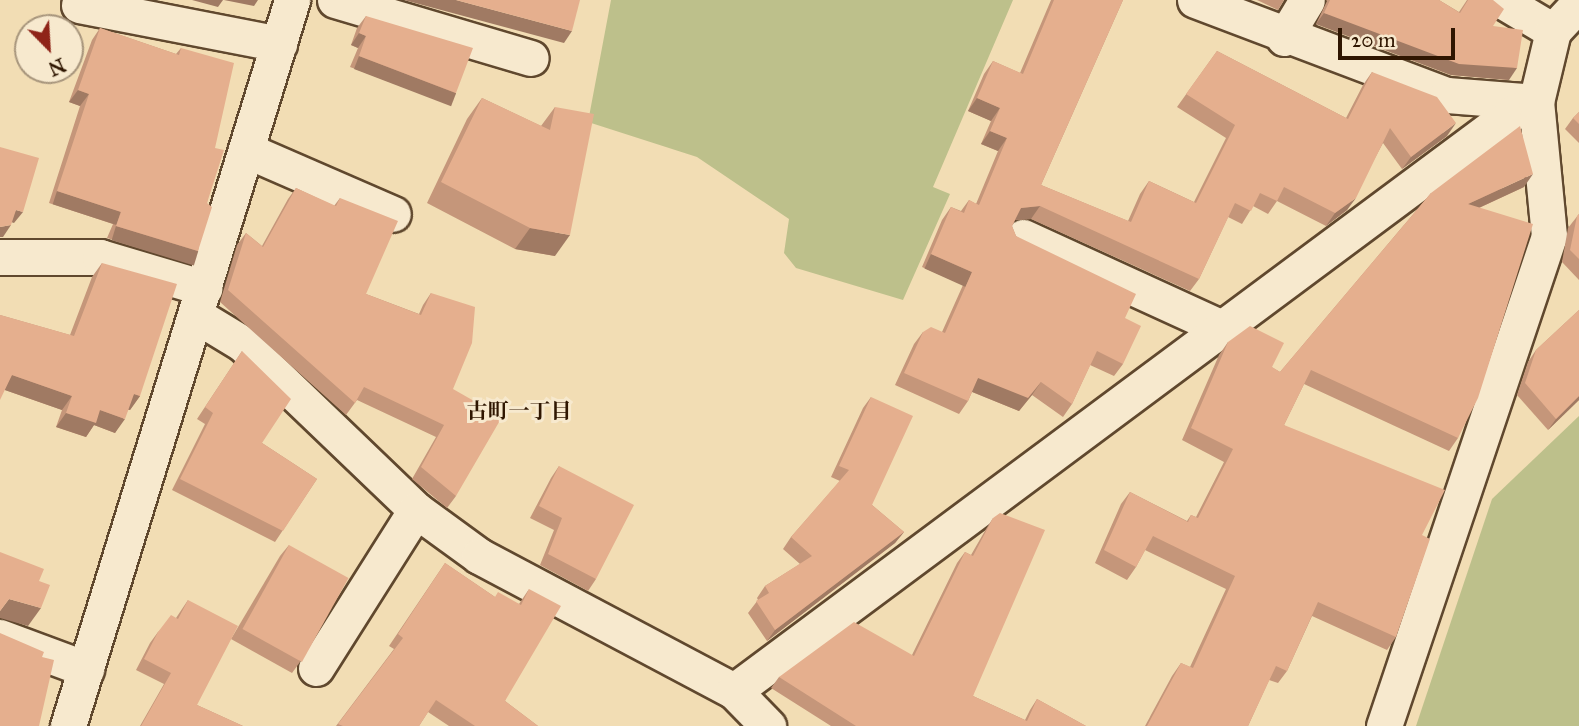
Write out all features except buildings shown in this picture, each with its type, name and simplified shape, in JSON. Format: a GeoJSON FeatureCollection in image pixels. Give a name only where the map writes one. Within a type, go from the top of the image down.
{"type":"FeatureCollection","features":[{"type":"Feature","properties":{"kind":"street"},"geometry":{"type":"LineString","coordinates":[[68,726],[292,0]]}},
{"type":"Feature","properties":{"kind":"street"},"geometry":{"type":"LineString","coordinates":[[335,0],[531,58]]}},
{"type":"Feature","properties":{"kind":"street"},"geometry":{"type":"LineString","coordinates":[[1195,0],[1284,38],[1447,95],[1536,102]]}},
{"type":"Feature","properties":{"kind":"street"},"geometry":{"type":"LineString","coordinates":[[1284,38],[1307,0]]}},
{"type":"Feature","properties":{"kind":"street"},"geometry":{"type":"LineString","coordinates":[[1501,0],[1553,31]]}},
{"type":"Feature","properties":{"kind":"street"},"geometry":{"type":"LineString","coordinates":[[1384,726],[1549,236],[1536,102],[1553,31],[1579,3]]}},
{"type":"Feature","properties":{"kind":"street"},"geometry":{"type":"LineString","coordinates":[[79,5],[279,44]]}},
{"type":"Feature","properties":{"kind":"street"},"geometry":{"type":"LineString","coordinates":[[734,691],[1510,114],[1536,102]]}},
{"type":"Feature","properties":{"kind":"street"},"geometry":{"type":"LineString","coordinates":[[246,150],[393,214]]}},
{"type":"Feature","properties":{"kind":"street"},"geometry":{"type":"LineString","coordinates":[[1023,237],[1222,328]]}},
{"type":"Feature","properties":{"kind":"street"},"geometry":{"type":"LineString","coordinates":[[0,257],[100,257],[200,302],[416,509],[479,556],[734,691],[768,726]]}},
{"type":"Feature","properties":{"kind":"street"},"geometry":{"type":"LineString","coordinates":[[316,668],[416,509]]}},
{"type":"Feature","properties":{"kind":"street"},"geometry":{"type":"LineString","coordinates":[[0,637],[86,669]]}},
{"type":"Feature","properties":{"kind":"green space"},"geometry":{"type":"Polygon","coordinates":[[[611,0],[1013,0],[933,187],[950,194],[903,300],[796,268],[784,253],[789,219],[697,157],[588,122],[611,0]]]}},
{"type":"Feature","properties":{"kind":"green space"},"geometry":{"type":"Polygon","coordinates":[[[1579,416],[1579,726],[1416,726],[1492,499],[1579,416]]]}},
{"type":"Feature","properties":{"kind":"district","name":"古町一丁目"},"geometry":{"type":"Point","coordinates":[519,411]}}]}
